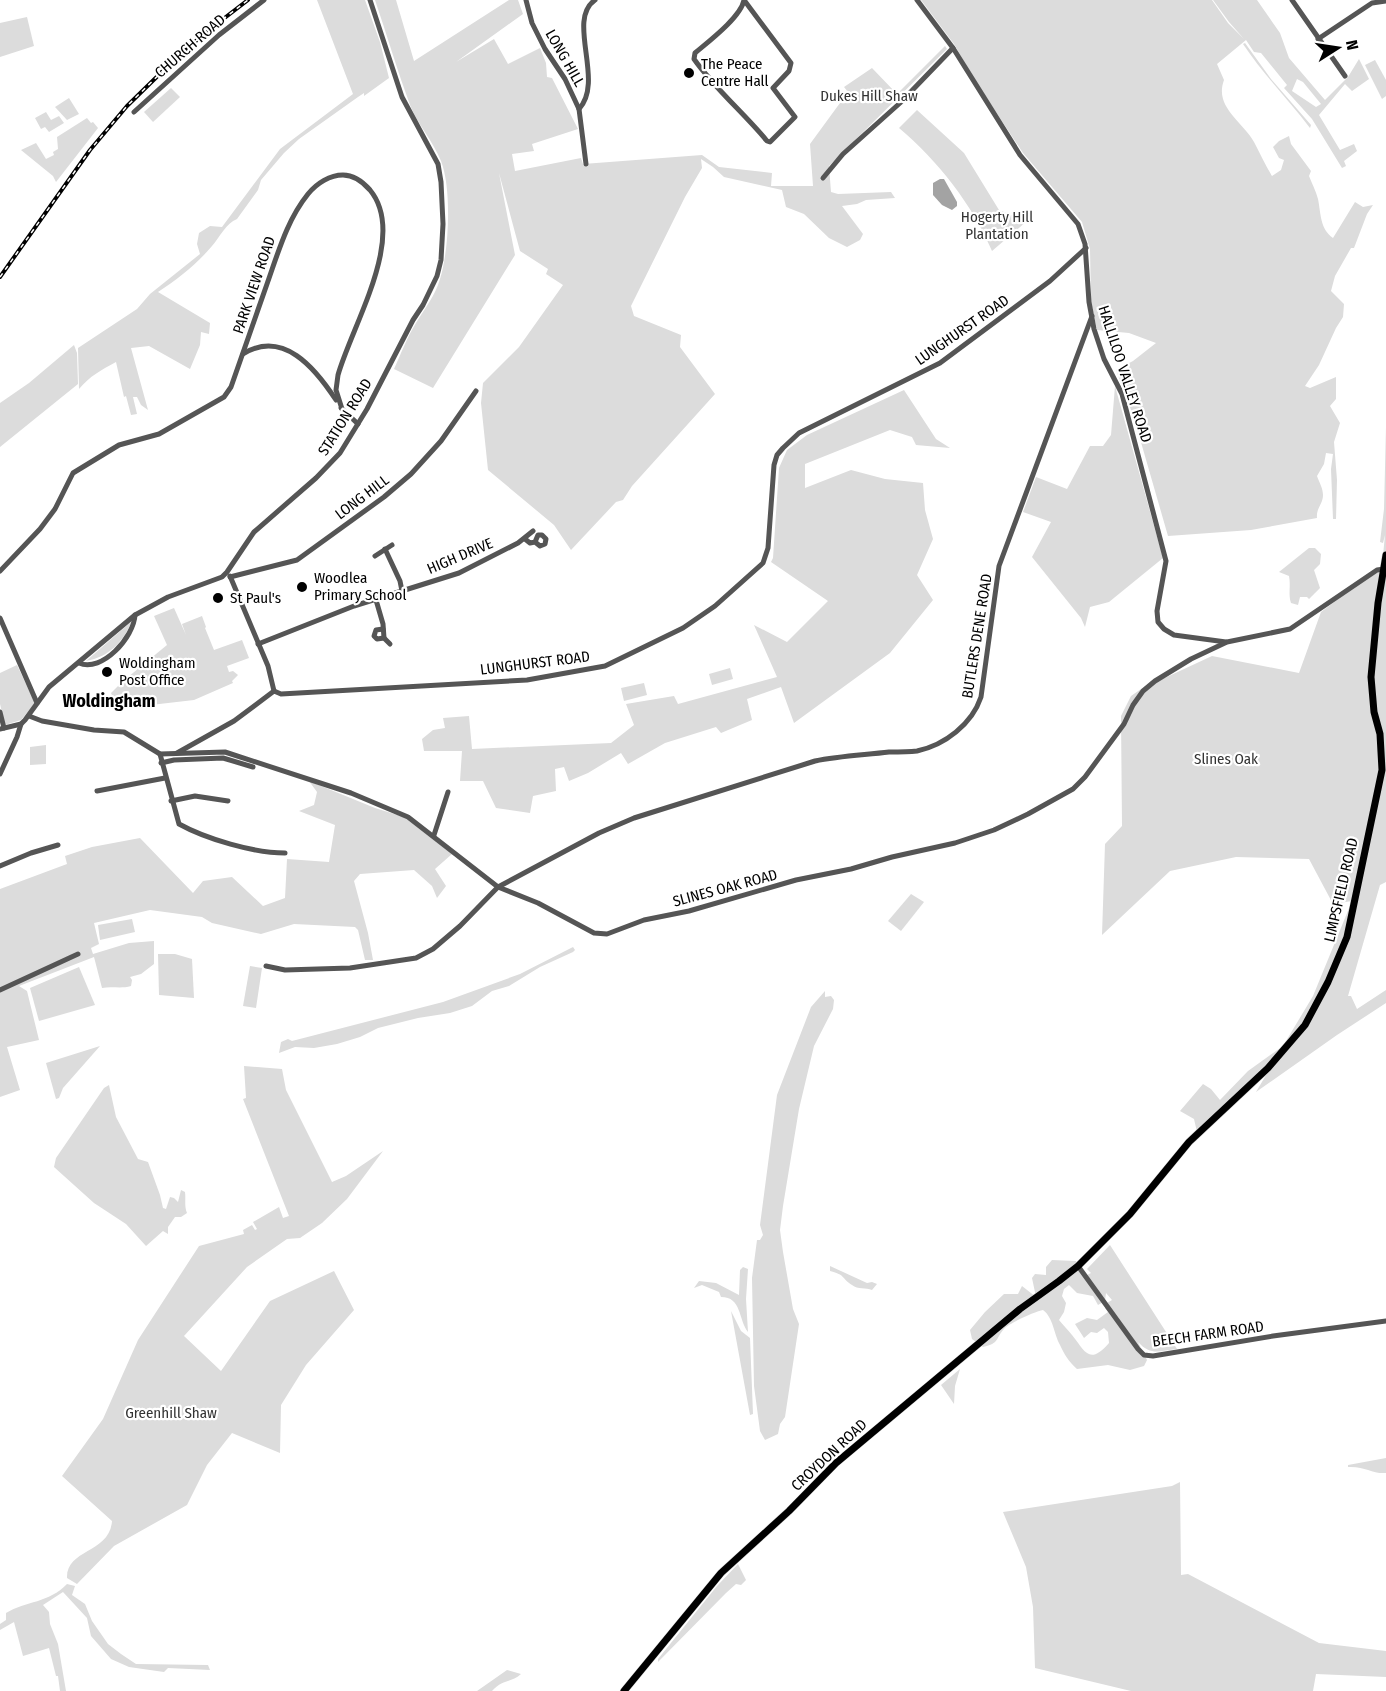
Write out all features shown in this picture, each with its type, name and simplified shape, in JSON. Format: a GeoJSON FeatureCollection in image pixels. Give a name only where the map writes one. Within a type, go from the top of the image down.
{"type":"FeatureCollection","features":[{"type":"Feature","properties":{"kind":"main road"},"geometry":{"type":"LineString","coordinates":[[1384,569],[1386,555]]}},
{"type":"Feature","properties":{"kind":"main road","name":"LIMPSFIELD ROAD"},"geometry":{"type":"LineString","coordinates":[[1078,1266],[1130,1214],[1189,1142],[1268,1068],[1305,1025],[1328,982],[1347,937],[1384,771],[1380,734],[1374,712],[1371,677],[1378,603],[1384,569]]}},
{"type":"Feature","properties":{"kind":"main road","name":"CROYDON ROAD"},"geometry":{"type":"LineString","coordinates":[[624,1691],[721,1573],[789,1511],[837,1463],[1020,1309],[1078,1266]]}},
{"type":"Feature","properties":{"kind":"street","name":"CHURCH ROAD"},"geometry":{"type":"LineString","coordinates":[[134,112],[219,35],[264,0]]}},
{"type":"Feature","properties":{"kind":"street","name":"STATION ROAD"},"geometry":{"type":"LineString","coordinates":[[228,575],[254,532],[334,460],[358,424],[423,305],[437,276],[441,260],[443,224],[438,164],[402,97],[370,0]]}},
{"type":"Feature","properties":{"kind":"street","name":"LONG HILL"},"geometry":{"type":"LineString","coordinates":[[526,0],[531,23],[565,79],[579,110],[586,164]]}},
{"type":"Feature","properties":{"kind":"street"},"geometry":{"type":"LineString","coordinates":[[579,110],[586,100],[590,87],[585,36],[586,14],[589,4],[595,0]]}},
{"type":"Feature","properties":{"kind":"street"},"geometry":{"type":"LineString","coordinates":[[744,0],[791,63],[789,70],[772,87],[795,117],[772,141],[766,141],[752,122],[736,108],[694,59],[694,53],[726,25],[742,7],[744,0]]}},
{"type":"Feature","properties":{"kind":"street","name":"HALLILOO VALLEY ROAD"},"geometry":{"type":"LineString","coordinates":[[916,0],[952,48],[1020,155],[1078,224],[1083,234],[1092,316],[1104,359],[1122,394],[1166,561],[1157,611],[1158,622],[1174,635],[1217,644]]}},
{"type":"Feature","properties":{"kind":"street"},"geometry":{"type":"LineString","coordinates":[[1292,0],[1345,76]]}},
{"type":"Feature","properties":{"kind":"street"},"geometry":{"type":"LineString","coordinates":[[1318,39],[1372,3],[1386,1]]}},
{"type":"Feature","properties":{"kind":"street"},"geometry":{"type":"LineString","coordinates":[[823,178],[843,154],[900,103],[952,48]]}},
{"type":"Feature","properties":{"kind":"street","name":"PARK VIEW ROAD"},"geometry":{"type":"LineString","coordinates":[[0,571],[40,529],[55,509],[73,473],[118,445],[159,434],[220,400],[231,387],[283,237],[295,213],[309,192],[328,178],[343,175],[358,179],[372,193],[381,213],[384,245],[379,265],[338,375],[336,390],[342,409]]}},
{"type":"Feature","properties":{"kind":"street","name":"LUNGHURST ROAD"},"geometry":{"type":"LineString","coordinates":[[274,691],[281,694],[327,692],[527,680],[555,676],[605,666],[683,628],[715,606],[763,563],[768,548],[774,465],[777,455],[790,440],[830,416],[905,382],[940,363],[1050,281],[1086,248]]}},
{"type":"Feature","properties":{"kind":"street","name":"BUTLERS DENE ROAD"},"geometry":{"type":"LineString","coordinates":[[266,966],[285,970],[350,968],[416,958],[433,948],[460,926],[498,887],[583,841],[634,818],[815,761],[918,751],[945,739],[966,724],[978,708],[981,697],[999,566],[1092,316]]}},
{"type":"Feature","properties":{"kind":"street"},"geometry":{"type":"LineString","coordinates":[[243,354],[252,348],[264,345],[288,350],[317,376],[342,409],[358,424]]}},
{"type":"Feature","properties":{"kind":"street","name":"LONG HILL"},"geometry":{"type":"LineString","coordinates":[[228,575],[297,560],[384,497],[411,474],[441,441],[476,391]]}},
{"type":"Feature","properties":{"kind":"street","name":"HIGH DRIVE"},"geometry":{"type":"LineString","coordinates":[[258,644],[376,600],[459,573],[525,539],[533,531]]}},
{"type":"Feature","properties":{"kind":"street"},"geometry":{"type":"LineString","coordinates":[[525,539],[530,543],[535,542]]}},
{"type":"Feature","properties":{"kind":"street"},"geometry":{"type":"LineString","coordinates":[[375,556],[392,545]]}},
{"type":"Feature","properties":{"kind":"street"},"geometry":{"type":"LineString","coordinates":[[385,549],[400,581],[402,591]]}},
{"type":"Feature","properties":{"kind":"street","name":"SLINES OAK ROAD"},"geometry":{"type":"LineString","coordinates":[[29,716],[42,721],[94,730],[124,732],[160,753],[225,752],[291,775],[327,784],[398,812],[434,835],[498,887],[538,903],[594,933],[607,934],[644,920],[690,911],[796,880],[955,843],[984,833],[1044,806],[1073,789],[1092,768],[1124,724],[1143,691],[1155,681],[1217,644],[1290,628],[1377,570],[1384,569]]}},
{"type":"Feature","properties":{"kind":"street"},"geometry":{"type":"LineString","coordinates":[[0,774],[21,724],[50,687],[135,615],[167,598],[228,575],[268,666],[274,691],[234,721],[174,754]]}},
{"type":"Feature","properties":{"kind":"street"},"geometry":{"type":"LineString","coordinates":[[376,600],[384,639]]}},
{"type":"Feature","properties":{"kind":"street"},"geometry":{"type":"LineString","coordinates":[[79,663],[90,664],[115,652],[129,634],[135,615]]}},
{"type":"Feature","properties":{"kind":"street"},"geometry":{"type":"LineString","coordinates":[[0,618],[37,703]]}},
{"type":"Feature","properties":{"kind":"street"},"geometry":{"type":"LineString","coordinates":[[383,629],[376,630],[374,634],[377,639],[384,639],[390,644]]}},
{"type":"Feature","properties":{"kind":"street"},"geometry":{"type":"LineString","coordinates":[[0,712],[2,729],[21,724]]}},
{"type":"Feature","properties":{"kind":"street"},"geometry":{"type":"LineString","coordinates":[[160,753],[179,824],[227,843],[267,853],[285,853]]}},
{"type":"Feature","properties":{"kind":"street"},"geometry":{"type":"LineString","coordinates":[[161,763],[174,760],[223,758],[254,767]]}},
{"type":"Feature","properties":{"kind":"street"},"geometry":{"type":"LineString","coordinates":[[97,791],[165,778]]}},
{"type":"Feature","properties":{"kind":"street"},"geometry":{"type":"LineString","coordinates":[[434,835],[448,792]]}},
{"type":"Feature","properties":{"kind":"street"},"geometry":{"type":"LineString","coordinates":[[171,801],[195,796],[228,801]]}},
{"type":"Feature","properties":{"kind":"street"},"geometry":{"type":"LineString","coordinates":[[0,866],[58,844]]}},
{"type":"Feature","properties":{"kind":"street"},"geometry":{"type":"LineString","coordinates":[[0,990],[78,954]]}},
{"type":"Feature","properties":{"kind":"street","name":"BEECH FARM ROAD"},"geometry":{"type":"LineString","coordinates":[[1078,1266],[1144,1355],[1153,1356],[1273,1336],[1386,1321]]}},
{"type":"Feature","properties":{"kind":"green space"},"geometry":{"type":"Polygon","coordinates":[[[317,0],[365,0],[380,42],[389,78],[299,139],[261,180],[258,190],[237,219],[226,227],[206,253],[187,271],[158,292],[210,323],[209,334],[201,332],[200,345],[190,369],[149,346],[131,348],[148,410],[141,405],[137,397],[133,397],[137,414],[131,415],[126,396],[124,397],[116,362],[87,380],[79,389],[78,348],[137,309],[150,294],[200,254],[197,244],[199,233],[210,226],[222,227],[280,149],[353,94],[317,0]]]}},
{"type":"Feature","properties":{"kind":"green space","name":"Dukes Hill Shaw"},"geometry":{"type":"Polygon","coordinates":[[[375,0],[396,0],[414,61],[509,0],[518,0],[523,14],[456,62],[494,39],[508,64],[540,48],[546,63],[547,77],[552,78],[578,129],[532,144],[534,151],[512,154],[515,171],[581,158],[583,164],[702,155],[719,167],[772,173],[771,186],[813,186],[810,144],[848,92],[844,87],[872,68],[897,94],[945,46],[947,49],[829,166],[831,192],[838,194],[891,192],[895,198],[866,200],[842,206],[863,234],[860,240],[847,247],[829,238],[804,214],[786,207],[782,190],[724,177],[701,159],[702,168],[685,197],[631,306],[634,316],[681,335],[680,347],[715,394],[632,486],[623,500],[616,502],[571,550],[554,525],[488,470],[481,403],[483,383],[519,347],[563,285],[546,274],[548,269],[520,251],[499,173],[515,255],[433,388],[394,369],[440,279],[446,253],[448,203],[441,161],[410,105],[375,0]]]}},
{"type":"Feature","properties":{"kind":"green space"},"geometry":{"type":"Polygon","coordinates":[[[921,0],[1212,0],[1228,23],[1244,39],[1213,0],[1257,0],[1280,33],[1289,58],[1325,100],[1348,77],[1359,59],[1369,79],[1352,91],[1345,84],[1319,115],[1340,150],[1354,144],[1357,151],[1344,161],[1346,166],[1342,168],[1312,119],[1284,88],[1287,85],[1261,53],[1254,52],[1246,40],[1217,64],[1224,80],[1222,90],[1226,106],[1249,134],[1272,176],[1281,170],[1284,160],[1279,158],[1273,147],[1289,136],[1291,144],[1311,171],[1309,176],[1317,196],[1323,226],[1333,238],[1355,202],[1363,207],[1373,205],[1367,214],[1354,248],[1351,248],[1335,276],[1331,291],[1344,304],[1343,317],[1319,365],[1305,386],[1310,388],[1336,377],[1336,399],[1330,406],[1340,423],[1334,442],[1337,480],[1336,519],[1333,519],[1331,469],[1333,454],[1326,453],[1324,464],[1317,476],[1323,495],[1317,518],[1251,530],[1168,536],[1134,418],[1116,370],[1133,361],[1156,343],[1129,333],[1097,330],[1091,302],[1090,249],[1082,222],[1023,153],[954,44],[921,0]],[[1297,79],[1292,91],[1316,107],[1321,104],[1303,82],[1297,79]]]}},
{"type":"Feature","properties":{"kind":"green space"},"geometry":{"type":"Polygon","coordinates":[[[27,17],[34,46],[0,57],[0,23],[27,17]]]}},
{"type":"Feature","properties":{"kind":"green space"},"geometry":{"type":"Polygon","coordinates":[[[1245,43],[1271,79],[1311,125],[1310,128],[1259,66],[1243,44],[1245,43]]]}},
{"type":"Feature","properties":{"kind":"green space"},"geometry":{"type":"Polygon","coordinates":[[[1375,60],[1386,80],[1386,96],[1382,99],[1365,65],[1375,60]]]}},
{"type":"Feature","properties":{"kind":"green space"},"geometry":{"type":"Polygon","coordinates":[[[171,88],[180,97],[153,122],[144,112],[171,88]]]}},
{"type":"Feature","properties":{"kind":"green space"},"geometry":{"type":"Polygon","coordinates":[[[69,98],[79,114],[67,120],[55,107],[69,98]]]}},
{"type":"Feature","properties":{"kind":"green space","name":"Hogerty Hill Plantation"},"geometry":{"type":"Polygon","coordinates":[[[917,110],[964,153],[999,210],[1027,221],[992,251],[975,217],[953,184],[899,128],[917,110]]]}},
{"type":"Feature","properties":{"kind":"green space"},"geometry":{"type":"Polygon","coordinates":[[[46,112],[51,120],[59,116],[64,123],[49,132],[45,127],[41,129],[35,118],[46,112]]]}},
{"type":"Feature","properties":{"kind":"green space"},"geometry":{"type":"Polygon","coordinates":[[[87,118],[98,128],[56,182],[53,176],[21,150],[36,143],[46,159],[54,155],[53,152],[58,149],[57,137],[87,118]]]}},
{"type":"Feature","properties":{"kind":"green space"},"geometry":{"type":"Polygon","coordinates":[[[74,345],[77,353],[78,384],[0,447],[0,403],[29,383],[74,345]]]}},
{"type":"Feature","properties":{"kind":"green space"},"geometry":{"type":"Polygon","coordinates":[[[1115,386],[1163,558],[1109,602],[1090,607],[1085,627],[1081,618],[1032,557],[1051,522],[1023,512],[1036,477],[1067,489],[1090,446],[1103,446],[1111,435],[1115,386]]]}},
{"type":"Feature","properties":{"kind":"green space"},"geometry":{"type":"Polygon","coordinates":[[[904,390],[936,439],[950,448],[916,445],[912,437],[890,430],[805,464],[805,488],[851,470],[885,479],[923,483],[925,510],[933,539],[917,575],[933,600],[890,653],[794,723],[781,687],[747,699],[752,720],[721,733],[716,727],[665,743],[628,764],[621,753],[588,773],[569,781],[564,767],[555,769],[556,791],[533,796],[530,813],[496,808],[483,781],[460,781],[462,751],[424,751],[422,739],[433,730],[445,728],[443,718],[469,716],[472,749],[611,743],[634,725],[626,704],[674,696],[678,704],[777,677],[754,625],[787,642],[828,601],[771,562],[779,468],[787,450],[807,435],[904,390]]]}},
{"type":"Feature","properties":{"kind":"green space","name":"Slines Oak"},"geometry":{"type":"Polygon","coordinates":[[[1386,427],[1386,882],[1380,885],[1348,996],[1351,996],[1357,1009],[1386,990],[1386,1003],[1256,1092],[1278,1055],[1197,1132],[1194,1119],[1180,1111],[1203,1084],[1211,1089],[1220,1100],[1248,1071],[1283,1046],[1313,996],[1352,901],[1333,904],[1309,859],[1236,857],[1170,871],[1102,935],[1105,844],[1122,826],[1121,716],[1131,696],[1141,689],[1212,656],[1299,673],[1321,612],[1382,566],[1385,535],[1383,543],[1380,542],[1384,509],[1386,427]]]}},
{"type":"Feature","properties":{"kind":"green space"},"geometry":{"type":"Polygon","coordinates":[[[1309,548],[1315,548],[1321,554],[1320,564],[1314,570],[1320,588],[1309,599],[1300,597],[1298,605],[1291,603],[1289,576],[1279,572],[1309,548]]]}},
{"type":"Feature","properties":{"kind":"green space"},"geometry":{"type":"Polygon","coordinates":[[[174,608],[186,635],[182,624],[202,616],[214,650],[242,640],[249,658],[227,666],[229,672],[233,671],[238,675],[232,681],[233,683],[194,700],[142,706],[140,699],[101,699],[101,697],[113,698],[111,693],[122,682],[167,645],[154,616],[174,608]]]}},
{"type":"Feature","properties":{"kind":"green space"},"geometry":{"type":"Polygon","coordinates":[[[132,621],[120,642],[102,656],[86,661],[132,621]]]}},
{"type":"Feature","properties":{"kind":"green space"},"geometry":{"type":"Polygon","coordinates":[[[17,665],[35,703],[21,720],[5,725],[0,704],[0,673],[17,665]]]}},
{"type":"Feature","properties":{"kind":"green space"},"geometry":{"type":"Polygon","coordinates":[[[730,668],[733,679],[712,685],[709,674],[730,668]]]}},
{"type":"Feature","properties":{"kind":"green space"},"geometry":{"type":"Polygon","coordinates":[[[644,683],[647,695],[624,701],[621,688],[644,683]]]}},
{"type":"Feature","properties":{"kind":"green space"},"geometry":{"type":"Polygon","coordinates":[[[46,745],[46,764],[30,765],[30,747],[46,745]]]}},
{"type":"Feature","properties":{"kind":"green space"},"geometry":{"type":"Polygon","coordinates":[[[309,781],[375,808],[404,817],[452,854],[435,869],[446,886],[437,898],[432,886],[414,870],[360,874],[354,881],[373,960],[365,960],[358,930],[355,927],[294,924],[261,934],[212,923],[202,917],[150,910],[94,923],[99,944],[91,948],[93,954],[129,943],[154,941],[154,964],[141,974],[130,977],[131,986],[127,987],[102,988],[94,957],[19,986],[27,991],[39,1040],[7,1047],[20,1090],[0,1097],[0,889],[67,864],[65,856],[92,847],[140,838],[193,893],[203,881],[232,877],[263,906],[285,898],[287,859],[329,862],[335,825],[299,811],[314,805],[317,792],[309,781]]]}},
{"type":"Feature","properties":{"kind":"green space"},"geometry":{"type":"Polygon","coordinates":[[[911,894],[924,902],[901,931],[888,921],[911,894]]]}},
{"type":"Feature","properties":{"kind":"green space"},"geometry":{"type":"Polygon","coordinates":[[[132,919],[135,932],[100,940],[98,925],[132,919]]]}},
{"type":"Feature","properties":{"kind":"green space"},"geometry":{"type":"Polygon","coordinates":[[[573,947],[575,950],[573,952],[540,967],[509,986],[492,991],[472,1006],[450,1013],[378,1028],[360,1037],[337,1044],[314,1048],[295,1047],[279,1053],[281,1042],[288,1039],[292,1041],[443,1002],[520,974],[573,947]]]}},
{"type":"Feature","properties":{"kind":"green space"},"geometry":{"type":"Polygon","coordinates":[[[158,954],[175,954],[192,959],[194,998],[159,995],[158,954]]]}},
{"type":"Feature","properties":{"kind":"green space"},"geometry":{"type":"Polygon","coordinates":[[[250,966],[262,968],[256,1008],[243,1006],[250,966]]]}},
{"type":"Feature","properties":{"kind":"green space"},"geometry":{"type":"Polygon","coordinates":[[[79,967],[95,1005],[39,1021],[30,988],[79,967]]]}},
{"type":"Feature","properties":{"kind":"green space"},"geometry":{"type":"Polygon","coordinates":[[[825,991],[825,997],[831,996],[834,1000],[833,1009],[814,1046],[799,1109],[780,1230],[793,1309],[799,1324],[785,1417],[780,1424],[778,1434],[765,1440],[760,1431],[754,1386],[752,1278],[757,1240],[760,1240],[763,1235],[760,1225],[777,1095],[811,1007],[825,991]]]}},
{"type":"Feature","properties":{"kind":"green space"},"geometry":{"type":"Polygon","coordinates":[[[100,1046],[63,1088],[59,1098],[56,1099],[46,1063],[100,1046]]]}},
{"type":"Feature","properties":{"kind":"green space","name":"Greenhill Shaw"},"geometry":{"type":"Polygon","coordinates":[[[244,1066],[282,1069],[286,1090],[332,1182],[346,1176],[383,1151],[347,1199],[322,1223],[300,1238],[287,1239],[247,1267],[184,1336],[221,1371],[270,1301],[334,1271],[354,1310],[306,1365],[281,1405],[280,1453],[232,1433],[207,1465],[187,1505],[114,1546],[77,1584],[67,1578],[73,1561],[104,1539],[112,1521],[62,1476],[103,1419],[138,1340],[199,1246],[244,1234],[243,1230],[252,1225],[255,1230],[257,1229],[253,1222],[279,1207],[283,1218],[289,1216],[243,1099],[246,1098],[244,1066]]]}},
{"type":"Feature","properties":{"kind":"green space"},"geometry":{"type":"Polygon","coordinates":[[[109,1085],[116,1117],[138,1159],[148,1162],[163,1208],[166,1209],[170,1197],[178,1202],[181,1190],[185,1192],[187,1213],[181,1217],[175,1217],[168,1227],[168,1234],[163,1231],[146,1246],[126,1224],[94,1203],[54,1167],[56,1158],[104,1088],[109,1085]]]}},
{"type":"Feature","properties":{"kind":"green space"},"geometry":{"type":"Polygon","coordinates":[[[1110,1245],[1177,1349],[1151,1351],[1138,1342],[1147,1360],[1144,1366],[1130,1370],[1108,1365],[1077,1369],[1065,1355],[1051,1321],[1043,1310],[1011,1324],[1004,1329],[995,1342],[988,1345],[983,1347],[972,1339],[970,1330],[1004,1294],[1018,1294],[1022,1286],[1036,1297],[1032,1278],[1035,1274],[1046,1275],[1046,1267],[1052,1260],[1076,1261],[1079,1269],[1087,1275],[1091,1273],[1087,1269],[1110,1245]],[[1069,1285],[1064,1289],[1062,1296],[1066,1303],[1059,1320],[1084,1351],[1092,1355],[1097,1354],[1109,1343],[1108,1332],[1104,1328],[1097,1333],[1091,1332],[1084,1338],[1075,1324],[1087,1318],[1097,1320],[1108,1312],[1105,1308],[1112,1300],[1106,1293],[1105,1301],[1098,1305],[1093,1296],[1077,1293],[1069,1285]]]}},
{"type":"Feature","properties":{"kind":"green space"},"geometry":{"type":"Polygon","coordinates":[[[830,1266],[867,1283],[877,1284],[872,1290],[854,1287],[841,1275],[830,1271],[830,1266]]]}},
{"type":"Feature","properties":{"kind":"green space"},"geometry":{"type":"Polygon","coordinates":[[[743,1267],[748,1269],[746,1299],[748,1332],[733,1301],[721,1297],[719,1292],[702,1285],[694,1288],[699,1281],[716,1283],[739,1295],[740,1270],[743,1267]]]}},
{"type":"Feature","properties":{"kind":"green space"},"geometry":{"type":"Polygon","coordinates":[[[731,1311],[741,1331],[750,1338],[753,1414],[750,1415],[731,1311]]]}},
{"type":"Feature","properties":{"kind":"green space"},"geometry":{"type":"Polygon","coordinates":[[[960,1369],[955,1386],[954,1404],[941,1385],[960,1369]]]}},
{"type":"Feature","properties":{"kind":"green space"},"geometry":{"type":"Polygon","coordinates":[[[1386,1458],[1386,1473],[1348,1467],[1348,1465],[1386,1458]]]}},
{"type":"Feature","properties":{"kind":"green space"},"geometry":{"type":"Polygon","coordinates":[[[1180,1482],[1181,1575],[1188,1574],[1319,1643],[1386,1651],[1386,1677],[1316,1674],[1313,1691],[1131,1691],[1035,1668],[1033,1607],[1026,1567],[1003,1512],[1172,1486],[1180,1482]]]}},
{"type":"Feature","properties":{"kind":"green space"},"geometry":{"type":"Polygon","coordinates":[[[738,1564],[746,1580],[741,1585],[736,1584],[726,1593],[658,1662],[658,1659],[717,1586],[738,1564]]]}},
{"type":"Feature","properties":{"kind":"green space"},"geometry":{"type":"Polygon","coordinates":[[[67,1584],[75,1586],[72,1595],[85,1604],[92,1621],[108,1644],[136,1664],[208,1665],[210,1670],[168,1668],[164,1672],[129,1667],[111,1659],[91,1636],[87,1618],[63,1592],[43,1605],[49,1612],[50,1624],[58,1644],[66,1691],[60,1691],[49,1648],[23,1656],[14,1622],[0,1630],[0,1624],[6,1620],[6,1613],[53,1595],[67,1584]]]}},
{"type":"Feature","properties":{"kind":"green space"},"geometry":{"type":"Polygon","coordinates":[[[507,1670],[521,1674],[492,1691],[477,1691],[507,1670]]]}},
{"type":"Feature","properties":{"kind":"shaded area"},"geometry":{"type":"Polygon","coordinates":[[[944,179],[957,202],[957,206],[952,210],[942,205],[933,195],[933,183],[944,179]]]}},
{"type":"Feature","properties":{"kind":"railway"},"geometry":{"type":"LineString","coordinates":[[0,277],[90,150],[127,106],[173,61],[248,0]]}},
{"type":"Feature","properties":{"kind":"place","name":"The Peace Centre Hall"},"geometry":{"type":"Point","coordinates":[689,73]}},
{"type":"Feature","properties":{"kind":"place","name":"Woodlea Primary School"},"geometry":{"type":"Point","coordinates":[302,587]}},
{"type":"Feature","properties":{"kind":"place","name":"St Paul's"},"geometry":{"type":"Point","coordinates":[218,598]}},
{"type":"Feature","properties":{"kind":"place","name":"Woldingham Post Office"},"geometry":{"type":"Point","coordinates":[107,672]}},
{"type":"Feature","properties":{"kind":"district","name":"Woldingham"},"geometry":{"type":"Point","coordinates":[109,701]}}]}
